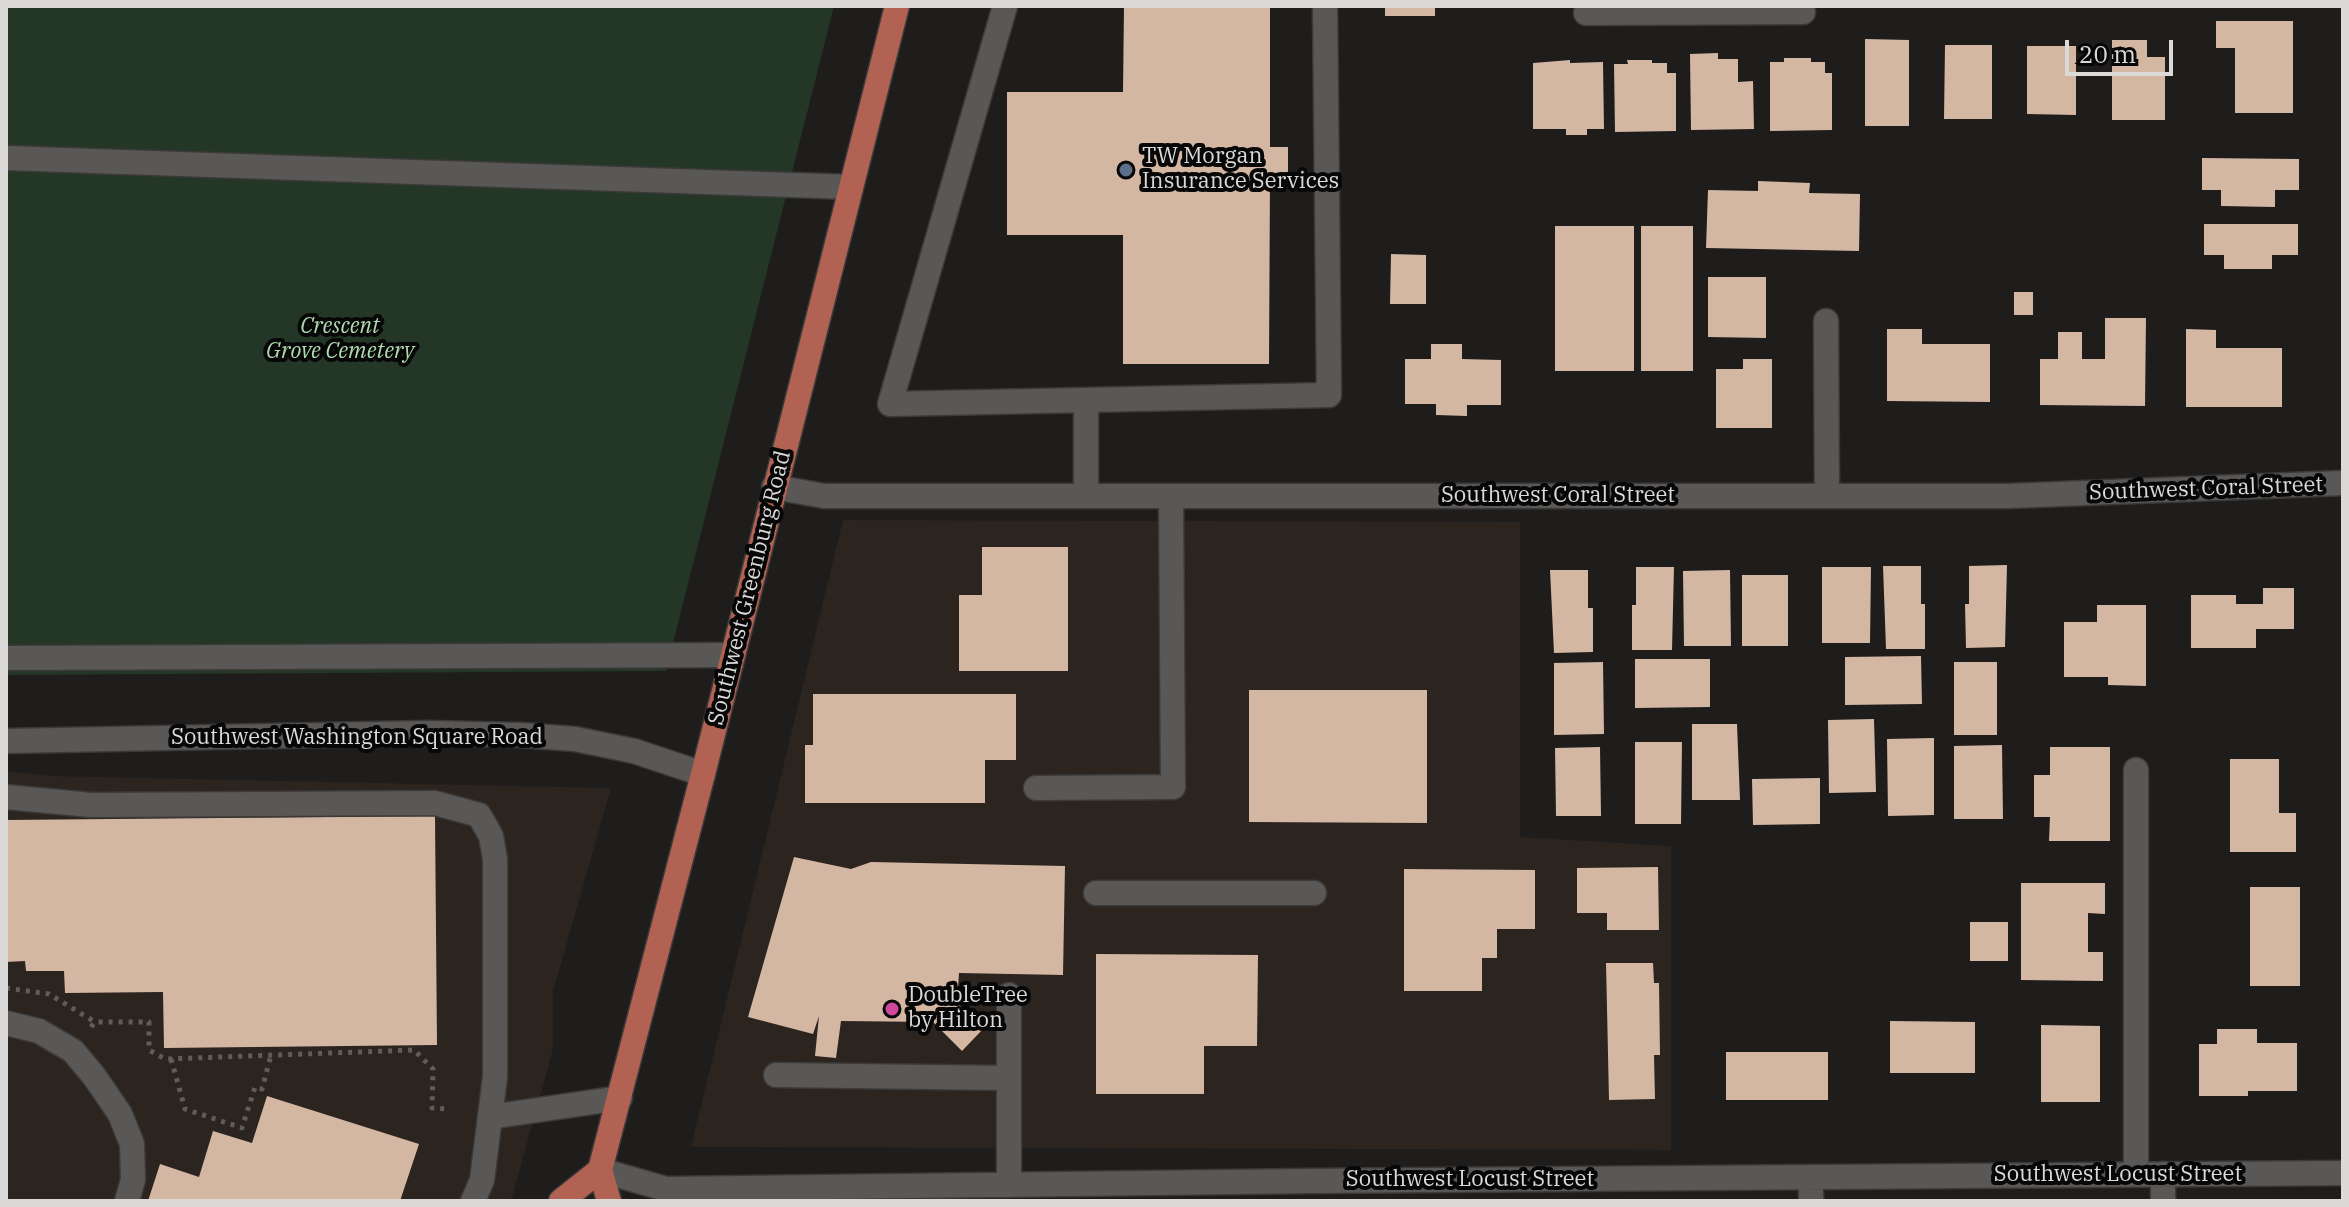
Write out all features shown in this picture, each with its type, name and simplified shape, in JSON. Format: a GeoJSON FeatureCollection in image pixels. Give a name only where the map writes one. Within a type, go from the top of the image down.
{"type":"FeatureCollection","features":[{"type":"Feature","properties":{"kind":"main road","name":"Southwest Greenburg Road"},"geometry":{"type":"LineString","coordinates":[[600,1170],[897,6]]}},
{"type":"Feature","properties":{"kind":"main road"},"geometry":{"type":"LineString","coordinates":[[561,1201],[600,1170],[609,1201]]}},
{"type":"Feature","properties":{"kind":"street"},"geometry":{"type":"LineString","coordinates":[[1005,6],[890,404],[1329,395],[1325,6]]}},
{"type":"Feature","properties":{"kind":"street"},"geometry":{"type":"LineString","coordinates":[[1586,13],[1684,9],[1803,12]]}},
{"type":"Feature","properties":{"kind":"street"},"geometry":{"type":"LineString","coordinates":[[6,158],[851,187]]}},
{"type":"Feature","properties":{"kind":"street"},"geometry":{"type":"LineString","coordinates":[[1826,321],[1827,496]]}},
{"type":"Feature","properties":{"kind":"street"},"geometry":{"type":"LineString","coordinates":[[1086,400],[1086,496]]}},
{"type":"Feature","properties":{"kind":"street","name":"Southwest Coral Street"},"geometry":{"type":"LineString","coordinates":[[774,487],[824,496],[2008,496],[2343,483]]}},
{"type":"Feature","properties":{"kind":"street"},"geometry":{"type":"LineString","coordinates":[[1036,788],[1173,787],[1171,496]]}},
{"type":"Feature","properties":{"kind":"street"},"geometry":{"type":"LineString","coordinates":[[6,658],[733,655]]}},
{"type":"Feature","properties":{"kind":"street","name":"Southwest Washington Square Road"},"geometry":{"type":"LineString","coordinates":[[6,741],[428,733],[521,735],[611,746],[703,774]]}},
{"type":"Feature","properties":{"kind":"street"},"geometry":{"type":"LineString","coordinates":[[2136,770],[2136,1174]]}},
{"type":"Feature","properties":{"kind":"street"},"geometry":{"type":"LineString","coordinates":[[6,797],[91,805],[435,803],[479,815],[491,836],[495,859],[495,1077],[482,1180],[473,1201]]}},
{"type":"Feature","properties":{"kind":"street"},"geometry":{"type":"LineString","coordinates":[[1096,893],[1314,893]]}},
{"type":"Feature","properties":{"kind":"street"},"geometry":{"type":"LineString","coordinates":[[1009,995],[1009,1185]]}},
{"type":"Feature","properties":{"kind":"street"},"geometry":{"type":"LineString","coordinates":[[6,1023],[39,1031],[73,1051],[120,1114],[132,1144],[133,1180],[127,1201]]}},
{"type":"Feature","properties":{"kind":"street"},"geometry":{"type":"LineString","coordinates":[[776,1075],[1009,1078]]}},
{"type":"Feature","properties":{"kind":"street"},"geometry":{"type":"LineString","coordinates":[[490,1117],[620,1098]]}},
{"type":"Feature","properties":{"kind":"street","name":"Southwest Locust Street"},"geometry":{"type":"LineString","coordinates":[[600,1170],[666,1189],[1009,1185],[1308,1191],[1811,1189],[2136,1174],[2343,1173]]}},
{"type":"Feature","properties":{"kind":"street"},"geometry":{"type":"LineString","coordinates":[[2163,1174],[2163,1201]]}},
{"type":"Feature","properties":{"kind":"path"},"geometry":{"type":"LineString","coordinates":[[86,1033],[95,1022],[149,1022],[149,1050],[165,1059],[414,1050],[433,1069],[432,1108],[450,1109]]}},
{"type":"Feature","properties":{"kind":"path"},"geometry":{"type":"LineString","coordinates":[[171,1059],[185,1109],[242,1128],[255,1087],[262,1089],[271,1055]]}},
{"type":"Feature","properties":{"kind":"shaded area"},"geometry":{"type":"Polygon","coordinates":[[[843,520],[1520,522],[1520,837],[1671,846],[1671,1150],[691,1147],[843,520]]]}},
{"type":"Feature","properties":{"kind":"shaded area"},"geometry":{"type":"Polygon","coordinates":[[[6,771],[52,776],[611,788],[553,992],[553,1049],[511,1201],[6,1201],[6,771]]]}},
{"type":"Feature","properties":{"kind":"green space","name":"Crescent Grove Cemetery"},"geometry":{"type":"Polygon","coordinates":[[[6,6],[834,6],[666,671],[6,675],[6,6]]]}},
{"type":"Feature","properties":{"kind":"building"},"geometry":{"type":"Polygon","coordinates":[[[1124,6],[1270,6],[1270,147],[1288,147],[1288,175],[1270,175],[1269,364],[1123,364],[1123,235],[1007,235],[1007,92],[1123,92],[1124,6]]]}},
{"type":"Feature","properties":{"kind":"building"},"geometry":{"type":"Polygon","coordinates":[[[1385,6],[1435,6],[1435,16],[1385,16],[1385,6]]]}},
{"type":"Feature","properties":{"kind":"building"},"geometry":{"type":"Polygon","coordinates":[[[2216,21],[2293,21],[2293,113],[2235,113],[2235,48],[2216,48],[2216,21]]]}},
{"type":"Feature","properties":{"kind":"building"},"geometry":{"type":"Polygon","coordinates":[[[1865,39],[1909,40],[1909,126],[1865,126],[1865,39]]]}},
{"type":"Feature","properties":{"kind":"building"},"geometry":{"type":"Polygon","coordinates":[[[2112,40],[2147,40],[2147,57],[2165,57],[2165,120],[2112,120],[2112,40]]]}},
{"type":"Feature","properties":{"kind":"building"},"geometry":{"type":"Polygon","coordinates":[[[1945,45],[1992,45],[1992,119],[1944,119],[1945,45]]]}},
{"type":"Feature","properties":{"kind":"building"},"geometry":{"type":"Polygon","coordinates":[[[2027,46],[2076,46],[2076,115],[2027,114],[2027,46]]]}},
{"type":"Feature","properties":{"kind":"building"},"geometry":{"type":"Polygon","coordinates":[[[1718,53],[1718,59],[1738,59],[1738,82],[1753,81],[1754,129],[1691,130],[1690,54],[1718,53]]]}},
{"type":"Feature","properties":{"kind":"building"},"geometry":{"type":"Polygon","coordinates":[[[1784,58],[1811,58],[1811,62],[1825,62],[1825,73],[1832,73],[1832,130],[1770,131],[1770,62],[1784,62],[1784,58]]]}},
{"type":"Feature","properties":{"kind":"building"},"geometry":{"type":"Polygon","coordinates":[[[1570,60],[1570,63],[1603,62],[1604,129],[1587,129],[1587,135],[1566,135],[1566,129],[1533,129],[1533,63],[1570,60]]]}},
{"type":"Feature","properties":{"kind":"building"},"geometry":{"type":"Polygon","coordinates":[[[1627,60],[1667,63],[1667,73],[1676,73],[1676,131],[1615,132],[1614,64],[1628,64],[1627,60]]]}},
{"type":"Feature","properties":{"kind":"building"},"geometry":{"type":"Polygon","coordinates":[[[2202,158],[2299,159],[2299,190],[2275,190],[2275,207],[2221,206],[2221,190],[2202,190],[2202,158]]]}},
{"type":"Feature","properties":{"kind":"building"},"geometry":{"type":"Polygon","coordinates":[[[1758,181],[1810,183],[1809,193],[1860,194],[1859,251],[1706,248],[1708,190],[1758,191],[1758,181]]]}},
{"type":"Feature","properties":{"kind":"building"},"geometry":{"type":"Polygon","coordinates":[[[2204,224],[2298,224],[2298,255],[2272,255],[2272,269],[2224,269],[2224,255],[2204,255],[2204,224]]]}},
{"type":"Feature","properties":{"kind":"building"},"geometry":{"type":"Polygon","coordinates":[[[1555,226],[1634,226],[1634,371],[1555,371],[1555,226]]]}},
{"type":"Feature","properties":{"kind":"building"},"geometry":{"type":"Polygon","coordinates":[[[1641,226],[1693,226],[1693,371],[1641,371],[1641,226]]]}},
{"type":"Feature","properties":{"kind":"building"},"geometry":{"type":"Polygon","coordinates":[[[1391,254],[1426,255],[1426,304],[1390,304],[1391,254]]]}},
{"type":"Feature","properties":{"kind":"building"},"geometry":{"type":"Polygon","coordinates":[[[1708,277],[1766,277],[1766,338],[1708,337],[1708,277]]]}},
{"type":"Feature","properties":{"kind":"building"},"geometry":{"type":"Polygon","coordinates":[[[2014,292],[2033,292],[2033,315],[2014,315],[2014,292]]]}},
{"type":"Feature","properties":{"kind":"building"},"geometry":{"type":"Polygon","coordinates":[[[2105,318],[2146,318],[2145,406],[2040,405],[2040,359],[2058,359],[2058,332],[2082,332],[2082,359],[2105,359],[2105,318]]]}},
{"type":"Feature","properties":{"kind":"building"},"geometry":{"type":"Polygon","coordinates":[[[1887,329],[1922,329],[1922,344],[1990,344],[1990,402],[1887,401],[1887,329]]]}},
{"type":"Feature","properties":{"kind":"building"},"geometry":{"type":"Polygon","coordinates":[[[2186,329],[2216,330],[2216,348],[2282,348],[2282,407],[2186,407],[2186,329]]]}},
{"type":"Feature","properties":{"kind":"building"},"geometry":{"type":"Polygon","coordinates":[[[1431,344],[1462,344],[1462,359],[1501,360],[1501,405],[1467,405],[1467,416],[1436,415],[1436,404],[1405,404],[1405,359],[1431,359],[1431,344]]]}},
{"type":"Feature","properties":{"kind":"building"},"geometry":{"type":"Polygon","coordinates":[[[1743,359],[1772,359],[1772,428],[1716,428],[1716,369],[1743,369],[1743,359]]]}},
{"type":"Feature","properties":{"kind":"building"},"geometry":{"type":"Polygon","coordinates":[[[982,547],[1068,547],[1068,671],[959,671],[959,595],[982,595],[982,547]]]}},
{"type":"Feature","properties":{"kind":"building"},"geometry":{"type":"Polygon","coordinates":[[[2007,565],[2005,647],[1966,648],[1965,604],[1969,604],[1969,566],[2007,565]]]}},
{"type":"Feature","properties":{"kind":"building"},"geometry":{"type":"Polygon","coordinates":[[[1883,566],[1921,566],[1925,649],[1886,649],[1883,566]]]}},
{"type":"Feature","properties":{"kind":"building"},"geometry":{"type":"Polygon","coordinates":[[[1636,567],[1674,567],[1672,650],[1632,650],[1636,567]]]}},
{"type":"Feature","properties":{"kind":"building"},"geometry":{"type":"Polygon","coordinates":[[[1822,567],[1871,567],[1870,643],[1822,643],[1822,567]]]}},
{"type":"Feature","properties":{"kind":"building"},"geometry":{"type":"Polygon","coordinates":[[[1550,570],[1588,570],[1588,608],[1593,608],[1593,652],[1554,653],[1550,570]]]}},
{"type":"Feature","properties":{"kind":"building"},"geometry":{"type":"Polygon","coordinates":[[[1730,570],[1731,646],[1684,646],[1683,571],[1730,570]]]}},
{"type":"Feature","properties":{"kind":"building"},"geometry":{"type":"Polygon","coordinates":[[[1742,575],[1788,575],[1788,646],[1742,646],[1742,575]]]}},
{"type":"Feature","properties":{"kind":"building"},"geometry":{"type":"Polygon","coordinates":[[[2263,588],[2294,588],[2294,629],[2256,629],[2256,648],[2191,648],[2191,595],[2236,595],[2236,604],[2263,604],[2263,588]]]}},
{"type":"Feature","properties":{"kind":"building"},"geometry":{"type":"Polygon","coordinates":[[[2097,605],[2146,605],[2146,686],[2108,685],[2108,677],[2064,677],[2064,622],[2097,622],[2097,605]]]}},
{"type":"Feature","properties":{"kind":"building"},"geometry":{"type":"Polygon","coordinates":[[[1921,656],[1922,704],[1845,705],[1845,657],[1921,656]]]}},
{"type":"Feature","properties":{"kind":"building"},"geometry":{"type":"Polygon","coordinates":[[[1635,659],[1710,659],[1710,707],[1635,708],[1635,659]]]}},
{"type":"Feature","properties":{"kind":"building"},"geometry":{"type":"Polygon","coordinates":[[[1603,662],[1604,734],[1554,735],[1554,663],[1603,662]]]}},
{"type":"Feature","properties":{"kind":"building"},"geometry":{"type":"Polygon","coordinates":[[[1954,662],[1997,662],[1997,735],[1954,735],[1954,662]]]}},
{"type":"Feature","properties":{"kind":"building"},"geometry":{"type":"Polygon","coordinates":[[[1249,690],[1427,690],[1427,823],[1249,822],[1249,690]]]}},
{"type":"Feature","properties":{"kind":"building"},"geometry":{"type":"Polygon","coordinates":[[[813,694],[1016,694],[1016,760],[985,760],[985,803],[805,803],[805,745],[813,745],[813,694]]]}},
{"type":"Feature","properties":{"kind":"building"},"geometry":{"type":"Polygon","coordinates":[[[1874,719],[1876,792],[1829,793],[1828,720],[1874,719]]]}},
{"type":"Feature","properties":{"kind":"building"},"geometry":{"type":"Polygon","coordinates":[[[1692,724],[1737,724],[1740,800],[1692,800],[1692,724]]]}},
{"type":"Feature","properties":{"kind":"building"},"geometry":{"type":"Polygon","coordinates":[[[1934,738],[1934,815],[1888,816],[1887,739],[1934,738]]]}},
{"type":"Feature","properties":{"kind":"building"},"geometry":{"type":"Polygon","coordinates":[[[1635,742],[1682,742],[1681,824],[1635,824],[1635,742]]]}},
{"type":"Feature","properties":{"kind":"building"},"geometry":{"type":"Polygon","coordinates":[[[2002,745],[2003,819],[1954,819],[1954,746],[2002,745]]]}},
{"type":"Feature","properties":{"kind":"building"},"geometry":{"type":"Polygon","coordinates":[[[1600,747],[1601,816],[1556,816],[1555,748],[1600,747]]]}},
{"type":"Feature","properties":{"kind":"building"},"geometry":{"type":"Polygon","coordinates":[[[2050,747],[2110,747],[2110,841],[2049,841],[2050,817],[2034,817],[2034,775],[2050,775],[2050,747]]]}},
{"type":"Feature","properties":{"kind":"building"},"geometry":{"type":"Polygon","coordinates":[[[2230,759],[2279,759],[2279,813],[2296,813],[2296,852],[2230,852],[2230,759]]]}},
{"type":"Feature","properties":{"kind":"building"},"geometry":{"type":"Polygon","coordinates":[[[1820,778],[1820,824],[1753,825],[1752,779],[1820,778]]]}},
{"type":"Feature","properties":{"kind":"building"},"geometry":{"type":"Polygon","coordinates":[[[435,816],[437,1045],[164,1048],[163,992],[65,993],[64,971],[26,971],[25,961],[6,962],[6,820],[435,816]]]}},
{"type":"Feature","properties":{"kind":"building"},"geometry":{"type":"Polygon","coordinates":[[[794,857],[851,869],[871,862],[1065,866],[1063,975],[959,973],[957,1003],[984,1028],[962,1051],[933,1022],[841,1021],[836,1058],[815,1056],[819,1016],[813,1034],[748,1017],[794,857]]]}},
{"type":"Feature","properties":{"kind":"building"},"geometry":{"type":"Polygon","coordinates":[[[1658,867],[1659,930],[1607,930],[1607,913],[1577,913],[1577,868],[1658,867]]]}},
{"type":"Feature","properties":{"kind":"building"},"geometry":{"type":"Polygon","coordinates":[[[1404,869],[1535,870],[1535,929],[1497,929],[1497,958],[1482,958],[1482,991],[1404,991],[1404,869]]]}},
{"type":"Feature","properties":{"kind":"building"},"geometry":{"type":"Polygon","coordinates":[[[2021,883],[2105,883],[2105,914],[2088,913],[2088,952],[2103,952],[2103,981],[2021,980],[2021,883]]]}},
{"type":"Feature","properties":{"kind":"building"},"geometry":{"type":"Polygon","coordinates":[[[2250,887],[2300,887],[2300,986],[2250,986],[2250,887]]]}},
{"type":"Feature","properties":{"kind":"building"},"geometry":{"type":"Polygon","coordinates":[[[1970,922],[2008,922],[2008,961],[1970,961],[1970,922]]]}},
{"type":"Feature","properties":{"kind":"building"},"geometry":{"type":"Polygon","coordinates":[[[1096,954],[1258,955],[1257,1046],[1204,1046],[1204,1094],[1096,1094],[1096,954]]]}},
{"type":"Feature","properties":{"kind":"building"},"geometry":{"type":"Polygon","coordinates":[[[1606,963],[1653,963],[1654,983],[1659,983],[1660,1055],[1654,1055],[1655,1099],[1609,1100],[1606,963]]]}},
{"type":"Feature","properties":{"kind":"building"},"geometry":{"type":"Polygon","coordinates":[[[1890,1021],[1975,1022],[1975,1073],[1890,1073],[1890,1021]]]}},
{"type":"Feature","properties":{"kind":"building"},"geometry":{"type":"Polygon","coordinates":[[[2041,1025],[2100,1026],[2100,1102],[2041,1102],[2041,1025]]]}},
{"type":"Feature","properties":{"kind":"building"},"geometry":{"type":"Polygon","coordinates":[[[2217,1029],[2257,1029],[2257,1043],[2297,1043],[2297,1091],[2248,1091],[2248,1096],[2199,1096],[2199,1044],[2217,1044],[2217,1029]]]}},
{"type":"Feature","properties":{"kind":"building"},"geometry":{"type":"Polygon","coordinates":[[[1726,1052],[1828,1052],[1828,1100],[1726,1100],[1726,1052]]]}},
{"type":"Feature","properties":{"kind":"building"},"geometry":{"type":"Polygon","coordinates":[[[267,1096],[419,1144],[400,1201],[148,1201],[160,1164],[199,1177],[213,1131],[252,1143],[267,1096]]]}},
{"type":"Feature","properties":{"kind":"place","name":"TW Morgan Insurance Services"},"geometry":{"type":"Point","coordinates":[1126,170]}},
{"type":"Feature","properties":{"kind":"place","name":"DoubleTree by Hilton"},"geometry":{"type":"Point","coordinates":[892,1009]}}]}
